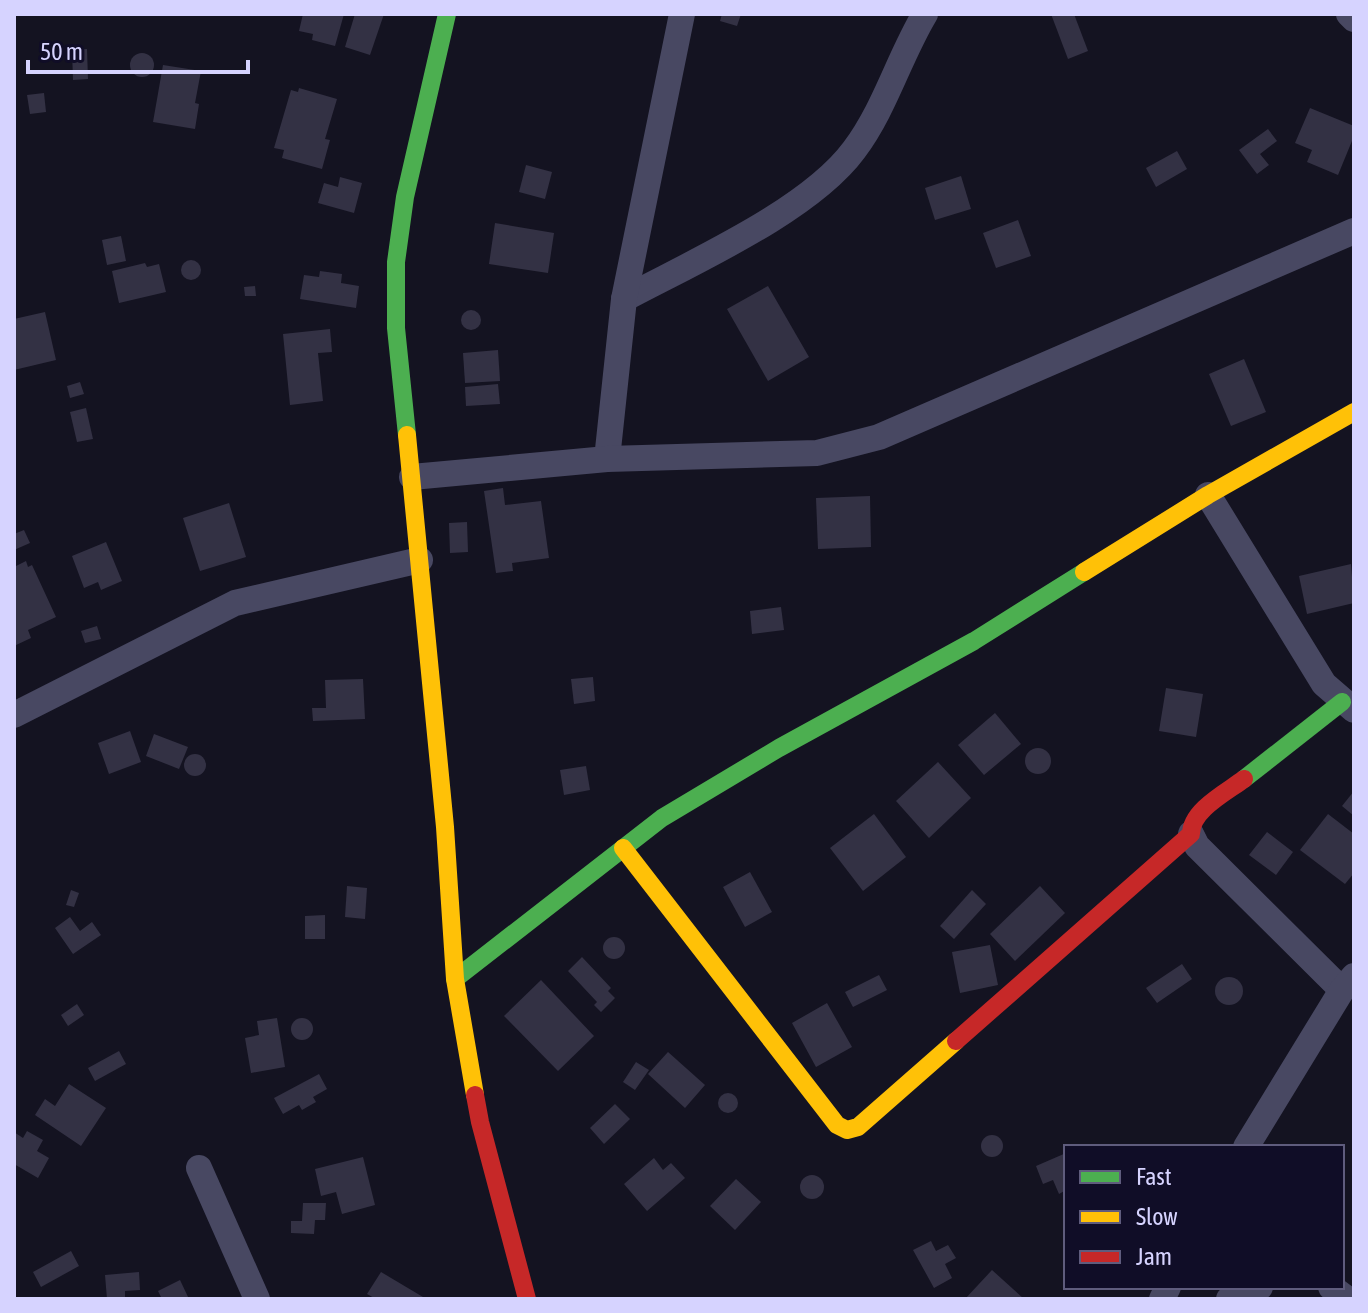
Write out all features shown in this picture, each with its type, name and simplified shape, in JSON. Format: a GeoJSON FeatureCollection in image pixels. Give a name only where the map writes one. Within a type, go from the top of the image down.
{"type":"FeatureCollection","features":[{"type":"Feature","properties":{"kind":"street"},"geometry":{"type":"LineString","coordinates":[[447,14],[405,197],[396,262],[396,328],[445,827],[455,979],[480,1122],[527,1299]]}},
{"type":"Feature","properties":{"kind":"street"},"geometry":{"type":"LineString","coordinates":[[607,459],[624,299],[682,14]]}},
{"type":"Feature","properties":{"kind":"street"},"geometry":{"type":"LineString","coordinates":[[624,299],[758,227],[821,184],[853,151],[868,128],[925,14]]}},
{"type":"Feature","properties":{"kind":"street"},"geometry":{"type":"LineString","coordinates":[[1349,14],[1354,19]]}},
{"type":"Feature","properties":{"kind":"street"},"geometry":{"type":"LineString","coordinates":[[412,477],[607,459],[817,453],[879,437],[1354,231]]}},
{"type":"Feature","properties":{"kind":"street"},"geometry":{"type":"LineString","coordinates":[[455,979],[662,818],[779,748],[974,641],[1208,495],[1354,412]]}},
{"type":"Feature","properties":{"kind":"street"},"geometry":{"type":"LineString","coordinates":[[1208,495],[1324,684],[1348,706],[1197,816],[1191,826],[1197,846],[1348,983],[1247,1145]]}},
{"type":"Feature","properties":{"kind":"street"},"geometry":{"type":"LineString","coordinates":[[14,715],[235,603],[420,560]]}},
{"type":"Feature","properties":{"kind":"street"},"geometry":{"type":"LineString","coordinates":[[623,848],[837,1125],[851,1130],[1191,834]]}},
{"type":"Feature","properties":{"kind":"street"},"geometry":{"type":"LineString","coordinates":[[199,1168],[257,1299]]}},
{"type":"Feature","properties":{"kind":"street"},"geometry":{"type":"LineString","coordinates":[[1229,1299],[1255,1289]]}},
{"type":"Feature","properties":{"kind":"building"},"geometry":{"type":"Polygon","coordinates":[[[303,14],[344,14],[335,46],[312,40],[313,34],[299,31],[303,14]]]}},
{"type":"Feature","properties":{"kind":"building"},"geometry":{"type":"Polygon","coordinates":[[[355,14],[384,14],[370,55],[345,47],[355,14]]]}},
{"type":"Feature","properties":{"kind":"building"},"geometry":{"type":"Polygon","coordinates":[[[722,14],[741,14],[737,26],[720,21],[722,14]]]}},
{"type":"Feature","properties":{"kind":"building"},"geometry":{"type":"Polygon","coordinates":[[[1051,14],[1074,14],[1088,51],[1068,59],[1051,14]]]}},
{"type":"Feature","properties":{"kind":"building"},"geometry":{"type":"Polygon","coordinates":[[[87,49],[88,79],[73,80],[72,50],[87,49]]]}},
{"type":"Feature","properties":{"kind":"building"},"geometry":{"type":"Polygon","coordinates":[[[142,53],[153,60],[154,65],[147,76],[142,77],[131,70],[130,65],[137,54],[142,53]]]}},
{"type":"Feature","properties":{"kind":"building"},"geometry":{"type":"Polygon","coordinates":[[[163,65],[201,71],[195,103],[199,104],[195,129],[153,122],[163,65]]]}},
{"type":"Feature","properties":{"kind":"building"},"geometry":{"type":"Polygon","coordinates":[[[299,88],[337,99],[325,139],[330,140],[322,169],[282,158],[284,150],[274,148],[291,90],[298,92],[299,88]]]}},
{"type":"Feature","properties":{"kind":"building"},"geometry":{"type":"Polygon","coordinates":[[[44,93],[46,112],[30,114],[27,95],[44,93]]]}},
{"type":"Feature","properties":{"kind":"building"},"geometry":{"type":"Polygon","coordinates":[[[1310,108],[1354,126],[1354,136],[1338,175],[1307,162],[1312,150],[1295,143],[1310,108]]]}},
{"type":"Feature","properties":{"kind":"building"},"geometry":{"type":"Polygon","coordinates":[[[1268,129],[1277,141],[1260,154],[1269,165],[1257,174],[1239,150],[1268,129]]]}},
{"type":"Feature","properties":{"kind":"building"},"geometry":{"type":"Polygon","coordinates":[[[1177,151],[1187,169],[1156,187],[1146,168],[1177,151]]]}},
{"type":"Feature","properties":{"kind":"building"},"geometry":{"type":"Polygon","coordinates":[[[526,165],[552,172],[545,199],[519,192],[526,165]]]}},
{"type":"Feature","properties":{"kind":"building"},"geometry":{"type":"Polygon","coordinates":[[[961,176],[971,209],[935,220],[925,188],[961,176]]]}},
{"type":"Feature","properties":{"kind":"building"},"geometry":{"type":"Polygon","coordinates":[[[340,177],[362,183],[354,213],[318,203],[324,183],[338,187],[340,177]]]}},
{"type":"Feature","properties":{"kind":"building"},"geometry":{"type":"Polygon","coordinates":[[[1018,220],[1031,256],[996,268],[983,233],[1018,220]]]}},
{"type":"Feature","properties":{"kind":"building"},"geometry":{"type":"Polygon","coordinates":[[[495,223],[554,233],[548,273],[489,264],[495,223]]]}},
{"type":"Feature","properties":{"kind":"building"},"geometry":{"type":"Polygon","coordinates":[[[121,236],[126,261],[107,265],[102,240],[121,236]]]}},
{"type":"Feature","properties":{"kind":"building"},"geometry":{"type":"Polygon","coordinates":[[[187,260],[195,260],[201,270],[195,280],[187,280],[181,274],[181,266],[187,260]]]}},
{"type":"Feature","properties":{"kind":"building"},"geometry":{"type":"Polygon","coordinates":[[[145,263],[147,267],[159,264],[166,292],[119,303],[112,271],[145,263]]]}},
{"type":"Feature","properties":{"kind":"building"},"geometry":{"type":"Polygon","coordinates":[[[320,271],[342,274],[341,283],[359,286],[356,308],[300,299],[304,275],[319,277],[320,271]]]}},
{"type":"Feature","properties":{"kind":"building"},"geometry":{"type":"Polygon","coordinates":[[[255,286],[256,296],[245,296],[244,287],[255,286]]]}},
{"type":"Feature","properties":{"kind":"building"},"geometry":{"type":"Polygon","coordinates":[[[768,286],[809,357],[768,381],[727,309],[768,286]]]}},
{"type":"Feature","properties":{"kind":"building"},"geometry":{"type":"Polygon","coordinates":[[[471,310],[478,313],[481,320],[478,327],[471,330],[464,327],[461,320],[464,313],[471,310]]]}},
{"type":"Feature","properties":{"kind":"building"},"geometry":{"type":"Polygon","coordinates":[[[45,312],[56,360],[14,370],[14,319],[45,312]]]}},
{"type":"Feature","properties":{"kind":"building"},"geometry":{"type":"Polygon","coordinates":[[[330,329],[332,352],[318,353],[323,401],[290,405],[283,334],[330,329]]]}},
{"type":"Feature","properties":{"kind":"building"},"geometry":{"type":"Polygon","coordinates":[[[498,350],[500,381],[465,383],[463,353],[498,350]]]}},
{"type":"Feature","properties":{"kind":"building"},"geometry":{"type":"Polygon","coordinates":[[[1244,359],[1266,412],[1231,426],[1209,374],[1244,359]]]}},
{"type":"Feature","properties":{"kind":"building"},"geometry":{"type":"Polygon","coordinates":[[[80,382],[84,394],[70,398],[67,386],[80,382]]]}},
{"type":"Feature","properties":{"kind":"building"},"geometry":{"type":"Polygon","coordinates":[[[498,384],[500,404],[466,406],[465,387],[498,384]]]}},
{"type":"Feature","properties":{"kind":"building"},"geometry":{"type":"Polygon","coordinates":[[[86,408],[93,439],[77,442],[70,412],[86,408]]]}},
{"type":"Feature","properties":{"kind":"building"},"geometry":{"type":"Polygon","coordinates":[[[503,488],[505,505],[541,501],[549,558],[512,563],[513,571],[496,573],[484,491],[503,488]]]}},
{"type":"Feature","properties":{"kind":"building"},"geometry":{"type":"Polygon","coordinates":[[[870,496],[871,547],[818,549],[816,498],[870,496]]]}},
{"type":"Feature","properties":{"kind":"building"},"geometry":{"type":"Polygon","coordinates":[[[229,503],[246,557],[200,571],[183,518],[229,503]]]}},
{"type":"Feature","properties":{"kind":"building"},"geometry":{"type":"Polygon","coordinates":[[[467,522],[468,552],[450,553],[449,523],[467,522]]]}},
{"type":"Feature","properties":{"kind":"building"},"geometry":{"type":"Polygon","coordinates":[[[24,530],[30,543],[14,550],[14,534],[24,530]]]}},
{"type":"Feature","properties":{"kind":"building"},"geometry":{"type":"Polygon","coordinates":[[[106,542],[122,581],[101,590],[98,582],[84,588],[72,556],[106,542]]]}},
{"type":"Feature","properties":{"kind":"building"},"geometry":{"type":"Polygon","coordinates":[[[26,561],[28,567],[32,565],[56,617],[28,630],[31,638],[14,646],[14,567],[26,561]]]}},
{"type":"Feature","properties":{"kind":"building"},"geometry":{"type":"Polygon","coordinates":[[[1351,564],[1354,603],[1307,614],[1299,576],[1351,564]]]}},
{"type":"Feature","properties":{"kind":"building"},"geometry":{"type":"Polygon","coordinates":[[[781,607],[784,630],[752,634],[750,611],[781,607]]]}},
{"type":"Feature","properties":{"kind":"building"},"geometry":{"type":"Polygon","coordinates":[[[97,626],[101,639],[85,643],[81,631],[97,626]]]}},
{"type":"Feature","properties":{"kind":"building"},"geometry":{"type":"Polygon","coordinates":[[[593,677],[595,701],[574,704],[571,679],[593,677]]]}},
{"type":"Feature","properties":{"kind":"building"},"geometry":{"type":"Polygon","coordinates":[[[363,679],[365,719],[313,721],[312,708],[326,708],[325,680],[363,679]]]}},
{"type":"Feature","properties":{"kind":"building"},"geometry":{"type":"Polygon","coordinates":[[[1166,688],[1203,694],[1196,737],[1159,731],[1166,688]]]}},
{"type":"Feature","properties":{"kind":"building"},"geometry":{"type":"Polygon","coordinates":[[[995,713],[1021,744],[984,775],[958,745],[995,713]]]}},
{"type":"Feature","properties":{"kind":"building"},"geometry":{"type":"Polygon","coordinates":[[[130,731],[141,762],[109,774],[98,743],[130,731]]]}},
{"type":"Feature","properties":{"kind":"building"},"geometry":{"type":"Polygon","coordinates":[[[154,734],[188,747],[179,769],[146,756],[154,734]]]}},
{"type":"Feature","properties":{"kind":"building"},"geometry":{"type":"Polygon","coordinates":[[[1038,748],[1047,752],[1051,761],[1047,770],[1038,774],[1029,770],[1025,761],[1029,752],[1038,748]]]}},
{"type":"Feature","properties":{"kind":"building"},"geometry":{"type":"Polygon","coordinates":[[[195,754],[203,757],[206,765],[203,773],[195,776],[187,773],[184,765],[187,757],[195,754]]]}},
{"type":"Feature","properties":{"kind":"building"},"geometry":{"type":"Polygon","coordinates":[[[938,762],[971,798],[929,838],[896,801],[938,762]]]}},
{"type":"Feature","properties":{"kind":"building"},"geometry":{"type":"Polygon","coordinates":[[[586,766],[590,790],[564,795],[560,770],[586,766]]]}},
{"type":"Feature","properties":{"kind":"building"},"geometry":{"type":"Polygon","coordinates":[[[1354,791],[1354,816],[1342,806],[1354,791]]]}},
{"type":"Feature","properties":{"kind":"building"},"geometry":{"type":"Polygon","coordinates":[[[874,814],[906,857],[863,891],[830,848],[874,814]]]}},
{"type":"Feature","properties":{"kind":"building"},"geometry":{"type":"Polygon","coordinates":[[[1328,814],[1354,834],[1354,873],[1345,884],[1300,850],[1328,814]]]}},
{"type":"Feature","properties":{"kind":"building"},"geometry":{"type":"Polygon","coordinates":[[[1267,832],[1293,852],[1276,875],[1249,855],[1267,832]]]}},
{"type":"Feature","properties":{"kind":"building"},"geometry":{"type":"Polygon","coordinates":[[[750,872],[772,912],[745,927],[723,887],[750,872]]]}},
{"type":"Feature","properties":{"kind":"building"},"geometry":{"type":"Polygon","coordinates":[[[347,886],[367,888],[365,919],[345,917],[347,886]]]}},
{"type":"Feature","properties":{"kind":"building"},"geometry":{"type":"Polygon","coordinates":[[[1040,886],[1065,913],[1015,961],[990,934],[1040,886]]]}},
{"type":"Feature","properties":{"kind":"building"},"geometry":{"type":"Polygon","coordinates":[[[71,890],[79,893],[74,907],[66,905],[71,890]]]}},
{"type":"Feature","properties":{"kind":"building"},"geometry":{"type":"Polygon","coordinates":[[[972,890],[986,904],[954,939],[940,926],[972,890]]]}},
{"type":"Feature","properties":{"kind":"building"},"geometry":{"type":"Polygon","coordinates":[[[325,915],[325,939],[305,939],[305,916],[325,915]]]}},
{"type":"Feature","properties":{"kind":"building"},"geometry":{"type":"Polygon","coordinates":[[[70,917],[80,931],[92,922],[101,935],[73,954],[55,928],[70,917]]]}},
{"type":"Feature","properties":{"kind":"building"},"geometry":{"type":"Polygon","coordinates":[[[614,937],[622,940],[625,948],[622,956],[614,959],[606,956],[603,948],[606,940],[614,937]]]}},
{"type":"Feature","properties":{"kind":"building"},"geometry":{"type":"Polygon","coordinates":[[[990,945],[998,985],[960,993],[952,952],[990,945]]]}},
{"type":"Feature","properties":{"kind":"building"},"geometry":{"type":"Polygon","coordinates":[[[582,957],[611,988],[608,991],[615,998],[601,1012],[594,1005],[597,1002],[568,971],[582,957]]]}},
{"type":"Feature","properties":{"kind":"building"},"geometry":{"type":"Polygon","coordinates":[[[1182,964],[1192,979],[1157,1003],[1146,988],[1182,964]]]}},
{"type":"Feature","properties":{"kind":"building"},"geometry":{"type":"Polygon","coordinates":[[[879,975],[887,990],[853,1007],[845,992],[879,975]]]}},
{"type":"Feature","properties":{"kind":"building"},"geometry":{"type":"Polygon","coordinates":[[[1229,977],[1239,981],[1243,991],[1239,1001],[1229,1005],[1219,1001],[1215,991],[1219,981],[1229,977]]]}},
{"type":"Feature","properties":{"kind":"building"},"geometry":{"type":"Polygon","coordinates":[[[541,980],[594,1036],[558,1071],[504,1016],[541,980]]]}},
{"type":"Feature","properties":{"kind":"building"},"geometry":{"type":"Polygon","coordinates":[[[827,1003],[852,1047],[816,1067],[792,1023],[827,1003]]]}},
{"type":"Feature","properties":{"kind":"building"},"geometry":{"type":"Polygon","coordinates":[[[77,1004],[84,1015],[68,1026],[61,1015],[77,1004]]]}},
{"type":"Feature","properties":{"kind":"building"},"geometry":{"type":"Polygon","coordinates":[[[277,1018],[285,1067],[251,1073],[245,1038],[259,1035],[257,1021],[277,1018]]]}},
{"type":"Feature","properties":{"kind":"building"},"geometry":{"type":"Polygon","coordinates":[[[302,1018],[310,1021],[313,1029],[310,1037],[302,1040],[294,1037],[291,1029],[294,1021],[302,1018]]]}},
{"type":"Feature","properties":{"kind":"building"},"geometry":{"type":"Polygon","coordinates":[[[119,1051],[126,1064],[95,1081],[88,1068],[119,1051]]]}},
{"type":"Feature","properties":{"kind":"building"},"geometry":{"type":"Polygon","coordinates":[[[668,1052],[705,1085],[685,1108],[648,1074],[668,1052]]]}},
{"type":"Feature","properties":{"kind":"building"},"geometry":{"type":"Polygon","coordinates":[[[636,1062],[649,1070],[635,1090],[623,1082],[636,1062]]]}},
{"type":"Feature","properties":{"kind":"building"},"geometry":{"type":"Polygon","coordinates":[[[319,1074],[327,1089],[313,1097],[316,1102],[302,1110],[299,1105],[283,1114],[274,1098],[319,1074]]]}},
{"type":"Feature","properties":{"kind":"building"},"geometry":{"type":"Polygon","coordinates":[[[69,1084],[106,1108],[81,1146],[35,1115],[45,1099],[55,1106],[69,1084]]]}},
{"type":"Feature","properties":{"kind":"building"},"geometry":{"type":"Polygon","coordinates":[[[724,1093],[732,1093],[738,1103],[732,1113],[724,1113],[718,1107],[718,1099],[724,1093]]]}},
{"type":"Feature","properties":{"kind":"building"},"geometry":{"type":"Polygon","coordinates":[[[615,1104],[630,1119],[604,1144],[590,1128],[615,1104]]]}},
{"type":"Feature","properties":{"kind":"building"},"geometry":{"type":"Polygon","coordinates":[[[27,1131],[43,1140],[37,1151],[49,1158],[38,1178],[14,1164],[14,1132],[23,1138],[27,1131]]]}},
{"type":"Feature","properties":{"kind":"building"},"geometry":{"type":"Polygon","coordinates":[[[992,1135],[1000,1138],[1003,1146],[1000,1154],[992,1157],[984,1154],[981,1146],[984,1138],[992,1135]]]}},
{"type":"Feature","properties":{"kind":"building"},"geometry":{"type":"Polygon","coordinates":[[[1064,1154],[1064,1191],[1059,1194],[1053,1180],[1043,1184],[1036,1166],[1064,1154]]]}},
{"type":"Feature","properties":{"kind":"building"},"geometry":{"type":"Polygon","coordinates":[[[363,1157],[375,1205],[342,1214],[336,1192],[321,1196],[315,1169],[363,1157]]]}},
{"type":"Feature","properties":{"kind":"building"},"geometry":{"type":"Polygon","coordinates":[[[654,1158],[663,1170],[671,1163],[685,1178],[647,1211],[624,1184],[654,1158]]]}},
{"type":"Feature","properties":{"kind":"building"},"geometry":{"type":"Polygon","coordinates":[[[807,1175],[817,1175],[824,1182],[824,1192],[817,1199],[807,1199],[800,1192],[800,1182],[807,1175]]]}},
{"type":"Feature","properties":{"kind":"building"},"geometry":{"type":"Polygon","coordinates":[[[736,1179],[761,1202],[735,1230],[710,1206],[736,1179]]]}},
{"type":"Feature","properties":{"kind":"building"},"geometry":{"type":"Polygon","coordinates":[[[303,1203],[326,1203],[325,1220],[315,1220],[314,1234],[291,1233],[291,1221],[302,1221],[303,1203]]]}},
{"type":"Feature","properties":{"kind":"building"},"geometry":{"type":"Polygon","coordinates":[[[931,1241],[936,1251],[948,1245],[956,1258],[945,1264],[952,1278],[934,1288],[913,1250],[931,1241]]]}},
{"type":"Feature","properties":{"kind":"building"},"geometry":{"type":"Polygon","coordinates":[[[71,1251],[79,1266],[41,1287],[33,1272],[71,1251]]]}},
{"type":"Feature","properties":{"kind":"building"},"geometry":{"type":"Polygon","coordinates":[[[992,1270],[1024,1299],[965,1299],[992,1270]]]}},
{"type":"Feature","properties":{"kind":"building"},"geometry":{"type":"Polygon","coordinates":[[[139,1272],[140,1290],[125,1291],[125,1299],[107,1299],[105,1275],[139,1272]]]}},
{"type":"Feature","properties":{"kind":"building"},"geometry":{"type":"Polygon","coordinates":[[[381,1272],[422,1299],[376,1299],[367,1294],[381,1272]]]}},
{"type":"Feature","properties":{"kind":"building"},"geometry":{"type":"Polygon","coordinates":[[[180,1280],[189,1299],[162,1299],[158,1291],[180,1280]]]}},
{"type":"Feature","properties":{"kind":"traffic: fast"},"geometry":{"type":"LineString","coordinates":[[407,435],[396,328],[396,262],[405,197],[447,14]]}},
{"type":"Feature","properties":{"kind":"traffic: fast"},"geometry":{"type":"LineString","coordinates":[[455,979],[662,818],[779,748],[974,641],[1084,572]]}},
{"type":"Feature","properties":{"kind":"traffic: fast"},"geometry":{"type":"LineString","coordinates":[[1244,779],[1342,702]]}},
{"type":"Feature","properties":{"kind":"traffic: slow"},"geometry":{"type":"LineString","coordinates":[[1084,572],[1208,495],[1354,412]]}},
{"type":"Feature","properties":{"kind":"traffic: slow"},"geometry":{"type":"LineString","coordinates":[[407,435],[445,827],[455,979],[475,1095]]}},
{"type":"Feature","properties":{"kind":"traffic: slow"},"geometry":{"type":"LineString","coordinates":[[623,848],[837,1125],[847,1130],[858,1127],[956,1041]]}},
{"type":"Feature","properties":{"kind":"traffic: jam"},"geometry":{"type":"LineString","coordinates":[[956,1041],[1191,834],[1203,809],[1244,779]]}},
{"type":"Feature","properties":{"kind":"traffic: jam"},"geometry":{"type":"LineString","coordinates":[[475,1095],[527,1299]]}}]}
